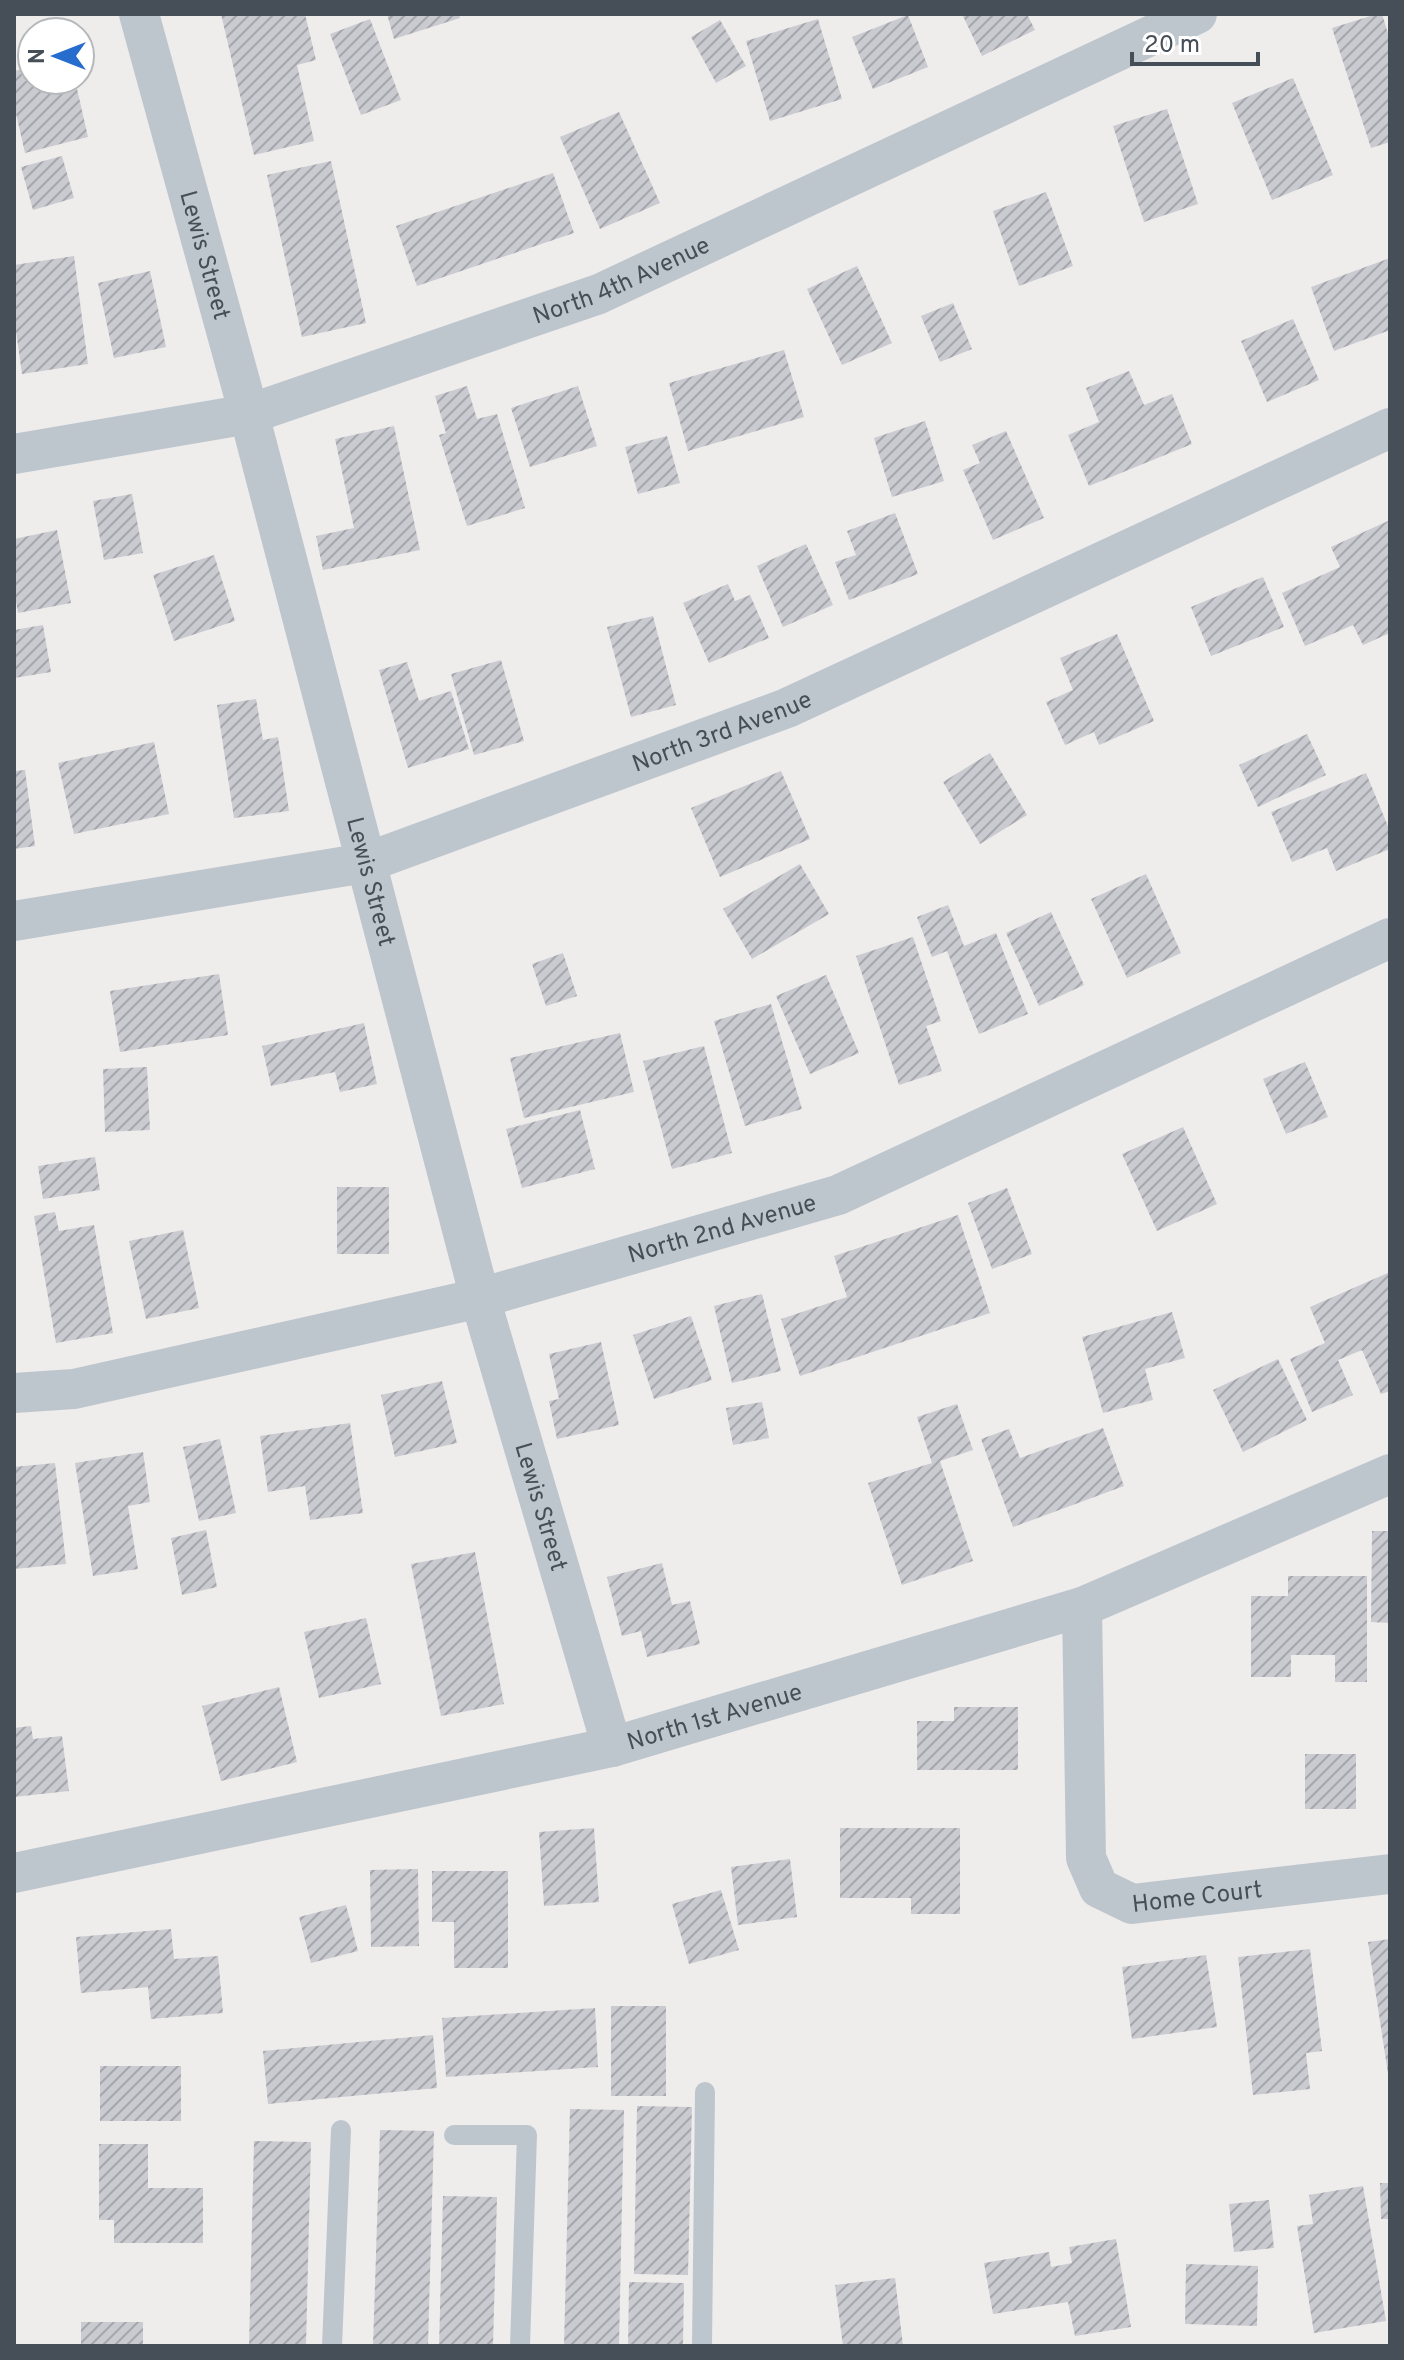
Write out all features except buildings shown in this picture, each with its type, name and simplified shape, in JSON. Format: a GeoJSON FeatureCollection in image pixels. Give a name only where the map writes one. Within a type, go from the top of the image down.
{"type":"FeatureCollection","features":[{"type":"Feature","properties":{"kind":"street","name":"Lewis Street"},"geometry":{"type":"LineString","coordinates":[[139,14],[249,414],[480,1298],[612,1747]]}},
{"type":"Feature","properties":{"kind":"street","name":"North 4th Avenue"},"geometry":{"type":"LineString","coordinates":[[14,454],[249,414],[599,294],[1197,14]]}},
{"type":"Feature","properties":{"kind":"street","name":"North 3rd Avenue"},"geometry":{"type":"LineString","coordinates":[[14,921],[365,863],[787,708],[1390,428]]}},
{"type":"Feature","properties":{"kind":"street","name":"North 2nd Avenue"},"geometry":{"type":"LineString","coordinates":[[14,1393],[74,1389],[480,1298],[838,1195],[1390,938]]}},
{"type":"Feature","properties":{"kind":"street","name":"North 1st Avenue"},"geometry":{"type":"LineString","coordinates":[[14,1873],[612,1747],[1082,1607],[1390,1474]]}},
{"type":"Feature","properties":{"kind":"street","name":"Home Court"},"geometry":{"type":"LineString","coordinates":[[1082,1607],[1086,1858],[1099,1888],[1132,1904],[1390,1874]]}},
{"type":"Feature","properties":{"kind":"lane"},"geometry":{"type":"LineString","coordinates":[[702,2346],[705,2092]]}},
{"type":"Feature","properties":{"kind":"lane"},"geometry":{"type":"LineString","coordinates":[[332,2346],[341,2130]]}},
{"type":"Feature","properties":{"kind":"lane"},"geometry":{"type":"LineString","coordinates":[[454,2135],[527,2135],[520,2346]]}}]}
